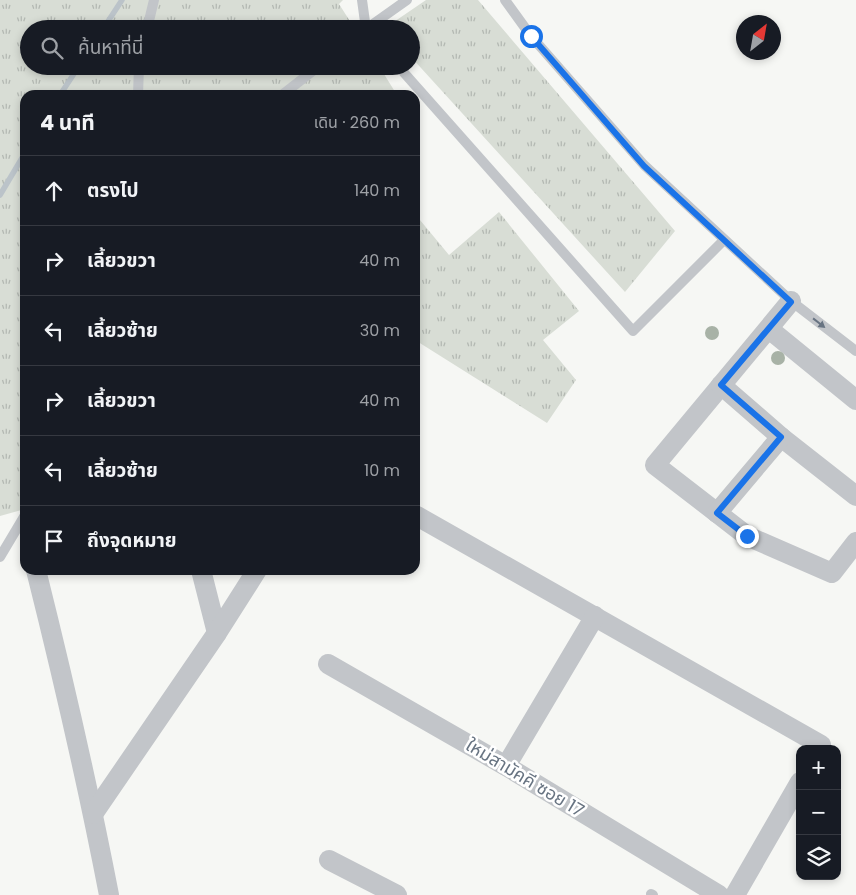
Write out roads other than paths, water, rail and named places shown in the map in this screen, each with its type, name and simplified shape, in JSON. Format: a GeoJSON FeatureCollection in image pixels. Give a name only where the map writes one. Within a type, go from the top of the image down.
{"type":"FeatureCollection","features":[{"type":"Feature","properties":{"kind":"street"},"geometry":{"type":"LineString","coordinates":[[791,302],[655,465],[747,536],[832,573],[856,542]]}},
{"type":"Feature","properties":{"kind":"street"},"geometry":{"type":"LineString","coordinates":[[769,329],[856,400]]}},
{"type":"Feature","properties":{"kind":"street"},"geometry":{"type":"LineString","coordinates":[[721,385],[781,437],[856,496]]}},
{"type":"Feature","properties":{"kind":"street"},"geometry":{"type":"LineString","coordinates":[[717,513],[781,437]]}},
{"type":"Feature","properties":{"kind":"street"},"geometry":{"type":"LineString","coordinates":[[420,518],[821,745]]}},
{"type":"Feature","properties":{"kind":"street"},"geometry":{"type":"LineString","coordinates":[[37,575],[61,667],[109,895]]}},
{"type":"Feature","properties":{"kind":"street"},"geometry":{"type":"LineString","coordinates":[[202,575],[217,633]]}},
{"type":"Feature","properties":{"kind":"street"},"geometry":{"type":"LineString","coordinates":[[93,814],[255,575]]}},
{"type":"Feature","properties":{"kind":"street"},"geometry":{"type":"LineString","coordinates":[[506,766],[595,616]]}},
{"type":"Feature","properties":{"kind":"street","name":"ใหม่สามัคคี ซอย 17"},"geometry":{"type":"LineString","coordinates":[[328,664],[506,766],[719,895]]}},
{"type":"Feature","properties":{"kind":"street"},"geometry":{"type":"LineString","coordinates":[[734,895],[796,789]]}},
{"type":"Feature","properties":{"kind":"street"},"geometry":{"type":"LineString","coordinates":[[329,860],[397,895]]}},
{"type":"Feature","properties":{"kind":"lane"},"geometry":{"type":"LineString","coordinates":[[149,20],[154,0]]}},
{"type":"Feature","properties":{"kind":"lane"},"geometry":{"type":"LineString","coordinates":[[362,0],[365,20]]}},
{"type":"Feature","properties":{"kind":"lane"},"geometry":{"type":"LineString","coordinates":[[379,20],[407,0]]}},
{"type":"Feature","properties":{"kind":"lane"},"geometry":{"type":"LineString","coordinates":[[505,0],[531,36],[644,166],[791,302],[856,351]]}},
{"type":"Feature","properties":{"kind":"lane"},"geometry":{"type":"LineString","coordinates":[[138,90],[139,75]]}},
{"type":"Feature","properties":{"kind":"lane"},"geometry":{"type":"LineString","coordinates":[[288,90],[307,75]]}},
{"type":"Feature","properties":{"kind":"lane"},"geometry":{"type":"LineString","coordinates":[[406,75],[419,90]]}},
{"type":"Feature","properties":{"kind":"lane"},"geometry":{"type":"LineString","coordinates":[[420,91],[632,331],[724,240]]}},
{"type":"Feature","properties":{"kind":"lane"},"geometry":{"type":"LineString","coordinates":[[0,557],[20,523]]}},
{"type":"Feature","properties":{"kind":"waterway"},"geometry":{"type":"LineString","coordinates":[[109,20],[122,0]]}},
{"type":"Feature","properties":{"kind":"waterway"},"geometry":{"type":"LineString","coordinates":[[63,90],[73,75]]}},
{"type":"Feature","properties":{"kind":"waterway"},"geometry":{"type":"LineString","coordinates":[[0,195],[20,161]]}}]}
